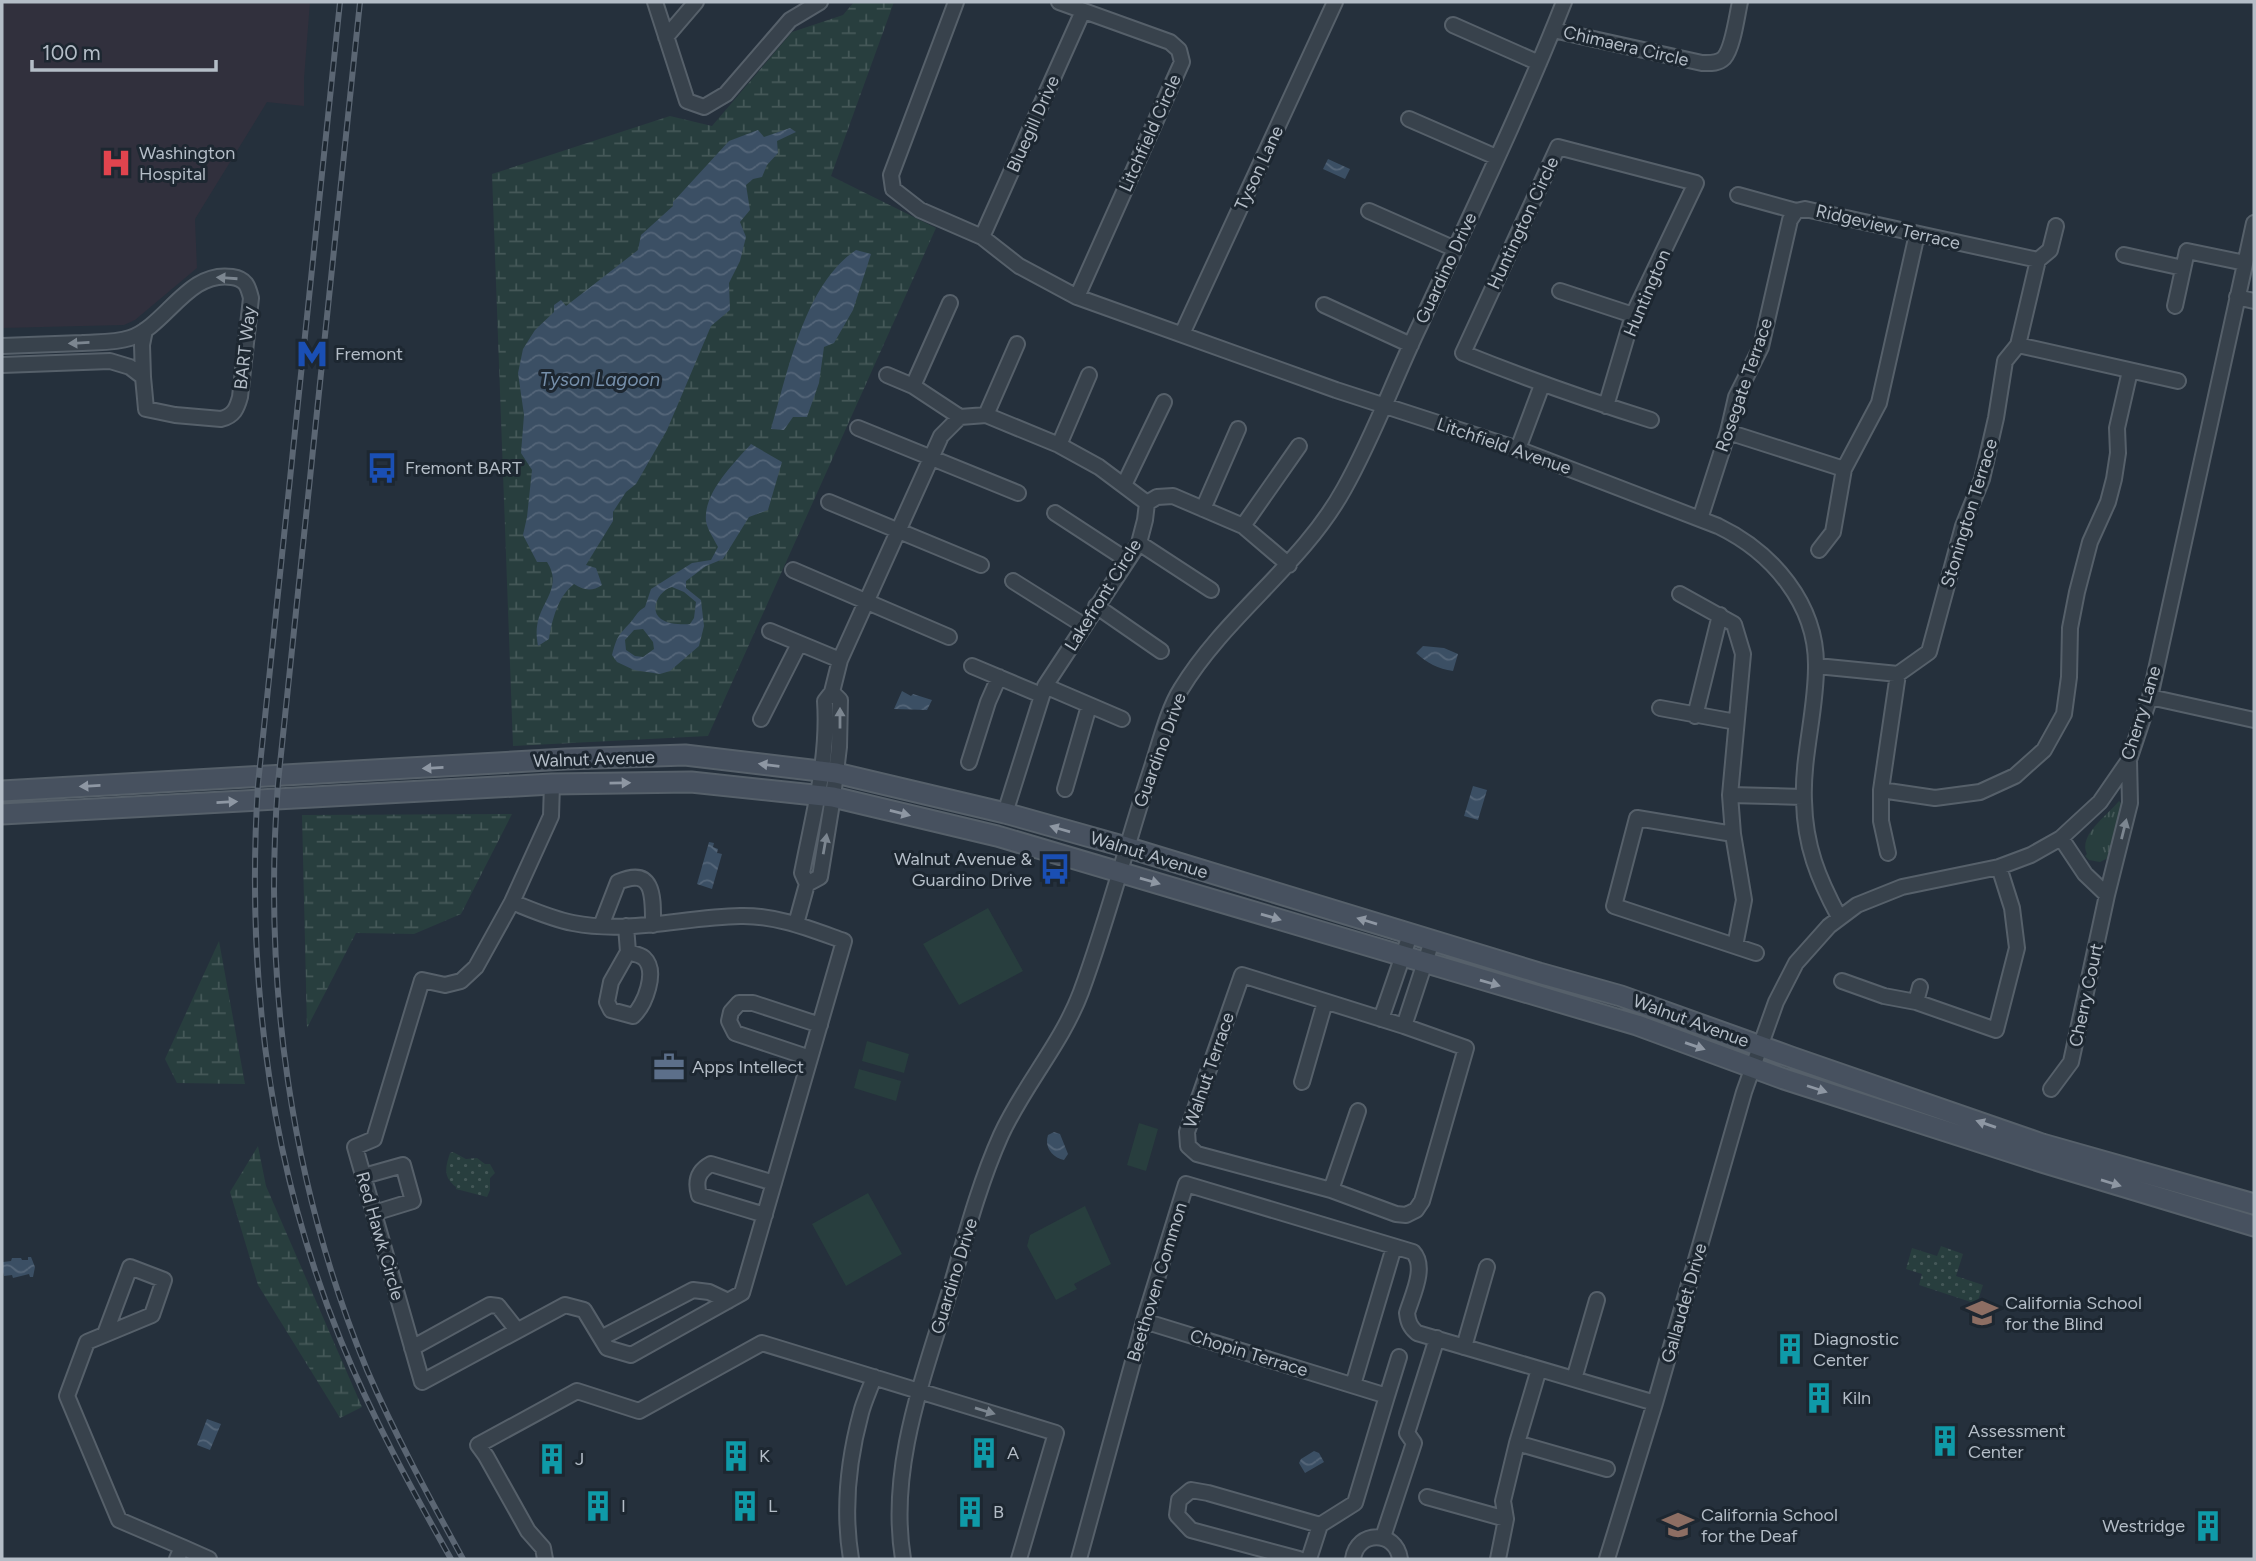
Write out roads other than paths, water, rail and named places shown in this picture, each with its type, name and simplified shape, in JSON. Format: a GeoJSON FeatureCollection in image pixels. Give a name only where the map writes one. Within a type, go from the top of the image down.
{"type":"FeatureCollection","features":[{"type":"Feature","properties":{"kind":"main road","name":"Walnut Avenue"},"geometry":{"type":"LineString","coordinates":[[2,791],[566,759],[685,755],[829,772],[1005,813],[1126,847],[1410,935],[1620,996],[2042,1144],[2254,1204]]}},
{"type":"Feature","properties":{"kind":"main road","name":"Walnut Avenue"},"geometry":{"type":"LineString","coordinates":[[2,814],[552,783],[691,782],[826,796],[997,836],[1637,1025],[1753,1067],[2045,1163],[2254,1226]]}},
{"type":"Feature","properties":{"kind":"street"},"geometry":{"type":"LineString","coordinates":[[654,2],[687,101],[704,107],[726,94],[790,20],[820,2]]}},
{"type":"Feature","properties":{"kind":"street"},"geometry":{"type":"LineString","coordinates":[[666,37],[696,2]]}},
{"type":"Feature","properties":{"kind":"street","name":"Litchfield Avenue"},"geometry":{"type":"LineString","coordinates":[[956,2],[891,175],[893,189],[920,210],[982,237],[1019,267],[1077,297],[1518,449],[1733,533],[1763,554],[1786,578],[1802,607],[1812,635],[1816,666],[1803,797],[1807,841],[1815,870],[1839,918]]}},
{"type":"Feature","properties":{"kind":"street","name":"Litchfield Circle"},"geometry":{"type":"LineString","coordinates":[[1059,2],[1170,42],[1179,50],[1182,62],[1077,297]]}},
{"type":"Feature","properties":{"kind":"street","name":"Tyson Lane"},"geometry":{"type":"LineString","coordinates":[[1182,334],[1335,2]]}},
{"type":"Feature","properties":{"kind":"street","name":"Guardino Drive"},"geometry":{"type":"LineString","coordinates":[[903,1559],[899,1534],[902,1463],[919,1392],[986,1173],[1003,1131],[1080,997],[1126,847],[1179,692],[1210,649],[1289,565],[1337,502],[1386,405],[1410,345],[1539,64],[1564,2]]}},
{"type":"Feature","properties":{"kind":"street","name":"Chimaera Circle"},"geometry":{"type":"LineString","coordinates":[[1553,30],[1702,63],[1714,63],[1724,58],[1730,46],[1740,2]]}},
{"type":"Feature","properties":{"kind":"street","name":"Bluegill Drive"},"geometry":{"type":"LineString","coordinates":[[982,237],[1083,11]]}},
{"type":"Feature","properties":{"kind":"street"},"geometry":{"type":"LineString","coordinates":[[1453,25],[1539,64]]}},
{"type":"Feature","properties":{"kind":"street"},"geometry":{"type":"LineString","coordinates":[[1409,119],[1496,157]]}},
{"type":"Feature","properties":{"kind":"street","name":"Huntington Circle"},"geometry":{"type":"LineString","coordinates":[[1542,385],[1463,353],[1558,147],[1696,183]]}},
{"type":"Feature","properties":{"kind":"street","name":"Huntington"},"geometry":{"type":"LineString","coordinates":[[1606,406],[1633,315],[1696,183]]}},
{"type":"Feature","properties":{"kind":"street","name":"Ridgeview Terrace"},"geometry":{"type":"LineString","coordinates":[[1738,195],[1796,211],[1805,209],[2038,260]]}},
{"type":"Feature","properties":{"kind":"street"},"geometry":{"type":"LineString","coordinates":[[1369,211],[1455,249]]}},
{"type":"Feature","properties":{"kind":"street","name":"Rosegate Terrace"},"geometry":{"type":"LineString","coordinates":[[1700,519],[1728,432],[1736,397],[1761,347],[1790,220],[1796,211]]}},
{"type":"Feature","properties":{"kind":"street","name":"Cherry Lane"},"geometry":{"type":"LineString","coordinates":[[1760,1046],[1776,1002],[1796,962],[1839,918],[1857,905],[1902,887],[1999,867],[2031,855],[2061,838],[2100,802],[2129,760],[2150,697],[2254,223]]}},
{"type":"Feature","properties":{"kind":"street","name":"Stonington Terrace"},"geometry":{"type":"LineString","coordinates":[[1898,674],[1929,652],[1963,526],[1982,479],[2005,361],[2018,345],[2038,260],[2050,250],[2056,226]]}},
{"type":"Feature","properties":{"kind":"street"},"geometry":{"type":"LineString","coordinates":[[1819,550],[1833,531],[1844,469],[1879,403],[1917,234]]}},
{"type":"Feature","properties":{"kind":"street"},"geometry":{"type":"LineString","coordinates":[[2175,306],[2187,251],[2245,263]]}},
{"type":"Feature","properties":{"kind":"street"},"geometry":{"type":"LineString","coordinates":[[2124,255],[2183,268]]}},
{"type":"Feature","properties":{"kind":"street","name":"BART Way"},"geometry":{"type":"LineString","coordinates":[[2,346],[110,342],[132,337],[145,330],[177,301],[210,278],[220,275],[235,277],[244,280],[249,287],[251,298],[240,397],[237,409],[229,418],[184,416],[146,409],[142,345],[145,330]]}},
{"type":"Feature","properties":{"kind":"street"},"geometry":{"type":"LineString","coordinates":[[1560,291],[1633,315]]}},
{"type":"Feature","properties":{"kind":"street"},"geometry":{"type":"LineString","coordinates":[[2237,297],[2254,302]]}},
{"type":"Feature","properties":{"kind":"street"},"geometry":{"type":"LineString","coordinates":[[913,386],[950,303]]}},
{"type":"Feature","properties":{"kind":"street"},"geometry":{"type":"LineString","coordinates":[[1324,305],[1410,345]]}},
{"type":"Feature","properties":{"kind":"street"},"geometry":{"type":"LineString","coordinates":[[986,415],[1017,344]]}},
{"type":"Feature","properties":{"kind":"street"},"geometry":{"type":"LineString","coordinates":[[2018,345],[2178,381]]}},
{"type":"Feature","properties":{"kind":"street"},"geometry":{"type":"LineString","coordinates":[[2,365],[110,361],[130,367],[143,377]]}},
{"type":"Feature","properties":{"kind":"street"},"geometry":{"type":"LineString","coordinates":[[1881,790],[1935,798],[1980,792],[2015,776],[2044,750],[2064,714],[2069,677],[2070,628],[2090,542],[2100,523],[2114,479],[2118,453],[2117,428],[2130,370]]}},
{"type":"Feature","properties":{"kind":"street"},"geometry":{"type":"LineString","coordinates":[[1059,445],[1089,375]]}},
{"type":"Feature","properties":{"kind":"street"},"geometry":{"type":"LineString","coordinates":[[887,376],[913,386],[960,417],[986,415],[1059,445],[1099,467],[1147,503],[1157,497],[1173,496],[1243,526],[1289,565]]}},
{"type":"Feature","properties":{"kind":"street"},"geometry":{"type":"LineString","coordinates":[[1518,449],[1542,385],[1651,420]]}},
{"type":"Feature","properties":{"kind":"street"},"geometry":{"type":"LineString","coordinates":[[1124,485],[1164,402]]}},
{"type":"Feature","properties":{"kind":"street"},"geometry":{"type":"LineString","coordinates":[[796,924],[807,884],[802,873],[826,796],[841,717],[840,700],[832,691],[840,660],[941,436],[960,417]]}},
{"type":"Feature","properties":{"kind":"street"},"geometry":{"type":"LineString","coordinates":[[858,428],[1018,493]]}},
{"type":"Feature","properties":{"kind":"street"},"geometry":{"type":"LineString","coordinates":[[1203,509],[1238,429]]}},
{"type":"Feature","properties":{"kind":"street"},"geometry":{"type":"LineString","coordinates":[[1728,432],[1844,469]]}},
{"type":"Feature","properties":{"kind":"street"},"geometry":{"type":"LineString","coordinates":[[1243,526],[1298,446]]}},
{"type":"Feature","properties":{"kind":"street"},"geometry":{"type":"LineString","coordinates":[[828,502],[981,565]]}},
{"type":"Feature","properties":{"kind":"street","name":"Lakefront Circle"},"geometry":{"type":"LineString","coordinates":[[1005,813],[1043,690],[1139,543],[1147,503]]}},
{"type":"Feature","properties":{"kind":"street"},"geometry":{"type":"LineString","coordinates":[[1055,513],[1127,560]]}},
{"type":"Feature","properties":{"kind":"street"},"geometry":{"type":"LineString","coordinates":[[1139,543],[1211,590]]}},
{"type":"Feature","properties":{"kind":"street"},"geometry":{"type":"LineString","coordinates":[[793,570],[949,637]]}},
{"type":"Feature","properties":{"kind":"street"},"geometry":{"type":"LineString","coordinates":[[1013,581],[1083,625]]}},
{"type":"Feature","properties":{"kind":"street"},"geometry":{"type":"LineString","coordinates":[[1680,594],[1734,624],[1743,654],[1730,795],[1733,834],[1744,900],[1735,946]]}},
{"type":"Feature","properties":{"kind":"street"},"geometry":{"type":"LineString","coordinates":[[1096,606],[1161,651]]}},
{"type":"Feature","properties":{"kind":"street"},"geometry":{"type":"LineString","coordinates":[[1695,716],[1720,615]]}},
{"type":"Feature","properties":{"kind":"street"},"geometry":{"type":"LineString","coordinates":[[771,631],[840,660]]}},
{"type":"Feature","properties":{"kind":"street"},"geometry":{"type":"LineString","coordinates":[[761,719],[799,644]]}},
{"type":"Feature","properties":{"kind":"street"},"geometry":{"type":"LineString","coordinates":[[972,666],[1122,719]]}},
{"type":"Feature","properties":{"kind":"street"},"geometry":{"type":"LineString","coordinates":[[1816,666],[1898,674],[1881,790],[1881,821],[1888,853]]}},
{"type":"Feature","properties":{"kind":"street"},"geometry":{"type":"LineString","coordinates":[[969,762],[999,677]]}},
{"type":"Feature","properties":{"kind":"street"},"geometry":{"type":"LineString","coordinates":[[2150,697],[2254,720]]}},
{"type":"Feature","properties":{"kind":"street"},"geometry":{"type":"LineString","coordinates":[[1065,789],[1089,706]]}},
{"type":"Feature","properties":{"kind":"street"},"geometry":{"type":"LineString","coordinates":[[1660,708],[1736,722]]}},
{"type":"Feature","properties":{"kind":"street","name":"Cherry Court"},"geometry":{"type":"LineString","coordinates":[[2051,1089],[2071,1062],[2130,803],[2129,760]]}},
{"type":"Feature","properties":{"kind":"street"},"geometry":{"type":"LineString","coordinates":[[412,1348],[490,1305],[498,1306],[517,1330],[565,1304],[584,1310],[607,1349],[631,1355],[742,1293],[844,941],[796,924],[740,916],[653,925],[601,926],[573,923],[512,902],[551,816],[552,783]]}},
{"type":"Feature","properties":{"kind":"street"},"geometry":{"type":"LineString","coordinates":[[1730,795],[1803,797]]}},
{"type":"Feature","properties":{"kind":"street"},"geometry":{"type":"LineString","coordinates":[[1733,834],[1637,818],[1614,906],[1756,953]]}},
{"type":"Feature","properties":{"kind":"street"},"geometry":{"type":"LineString","coordinates":[[2061,838],[2085,874],[2107,895]]}},
{"type":"Feature","properties":{"kind":"street"},"geometry":{"type":"LineString","coordinates":[[1842,981],[1884,996],[1916,1002],[1996,1030],[2017,948],[2012,908],[1999,867]]}},
{"type":"Feature","properties":{"kind":"street"},"geometry":{"type":"LineString","coordinates":[[601,926],[618,882],[639,877],[646,881],[653,894],[653,925]]}},
{"type":"Feature","properties":{"kind":"street","name":"Red Hawk Circle"},"geometry":{"type":"LineString","coordinates":[[512,902],[476,967],[461,981],[445,985],[422,981],[374,1139],[355,1147],[422,1382],[517,1330]]}},
{"type":"Feature","properties":{"kind":"street"},"geometry":{"type":"LineString","coordinates":[[626,926],[628,952]]}},
{"type":"Feature","properties":{"kind":"street"},"geometry":{"type":"LineString","coordinates":[[1381,1018],[1410,935]]}},
{"type":"Feature","properties":{"kind":"street"},"geometry":{"type":"LineString","coordinates":[[1404,1026],[1432,941]]}},
{"type":"Feature","properties":{"kind":"street","name":"Walnut Terrace"},"geometry":{"type":"LineString","coordinates":[[1242,975],[1381,1018],[1466,1048],[1422,1201],[1416,1210],[1406,1215],[1396,1214],[1331,1190],[1197,1153],[1188,1146],[1187,1132],[1242,975]]}},
{"type":"Feature","properties":{"kind":"street"},"geometry":{"type":"LineString","coordinates":[[1916,1002],[1920,987]]}},
{"type":"Feature","properties":{"kind":"street"},"geometry":{"type":"LineString","coordinates":[[1302,1082],[1325,1002]]}},
{"type":"Feature","properties":{"kind":"street"},"geometry":{"type":"LineString","coordinates":[[810,1058],[735,1033],[729,1021],[731,1012],[738,1003],[753,1003],[820,1025]]}},
{"type":"Feature","properties":{"kind":"street","name":"Gallaudet Drive"},"geometry":{"type":"LineString","coordinates":[[1607,1559],[1760,1046]]}},
{"type":"Feature","properties":{"kind":"street"},"geometry":{"type":"LineString","coordinates":[[1331,1190],[1358,1111]]}},
{"type":"Feature","properties":{"kind":"street"},"geometry":{"type":"LineString","coordinates":[[765,1215],[699,1195],[696,1185],[698,1175],[711,1164],[774,1183]]}},
{"type":"Feature","properties":{"kind":"street"},"geometry":{"type":"LineString","coordinates":[[363,1176],[403,1165],[414,1201],[374,1213]]}},
{"type":"Feature","properties":{"kind":"street","name":"Beethoven Common"},"geometry":{"type":"LineString","coordinates":[[1079,1559],[1144,1321],[1186,1184],[1394,1247]]}},
{"type":"Feature","properties":{"kind":"street"},"geometry":{"type":"LineString","coordinates":[[1387,1396],[1353,1385],[1394,1247],[1413,1252],[1418,1258],[1420,1267],[1408,1313],[1408,1320],[1417,1333],[1655,1403]]}},
{"type":"Feature","properties":{"kind":"street"},"geometry":{"type":"LineString","coordinates":[[105,1334],[130,1267],[164,1280],[152,1315],[87,1342],[66,1396],[120,1520],[179,1553],[209,1559]]}},
{"type":"Feature","properties":{"kind":"street"},"geometry":{"type":"LineString","coordinates":[[1464,1346],[1487,1268]]}},
{"type":"Feature","properties":{"kind":"street"},"geometry":{"type":"LineString","coordinates":[[601,1338],[693,1290],[709,1292],[728,1301]]}},
{"type":"Feature","properties":{"kind":"street"},"geometry":{"type":"LineString","coordinates":[[1574,1379],[1597,1300]]}},
{"type":"Feature","properties":{"kind":"street","name":"Chopin Terrace"},"geometry":{"type":"LineString","coordinates":[[1144,1321],[1353,1385]]}},
{"type":"Feature","properties":{"kind":"street"},"geometry":{"type":"LineString","coordinates":[[1383,1537],[1413,1443],[1407,1433],[1437,1338]]}},
{"type":"Feature","properties":{"kind":"street"},"geometry":{"type":"LineString","coordinates":[[545,1559],[543,1548],[528,1531],[478,1445],[577,1391],[639,1411],[762,1343],[1056,1433],[1019,1559]]}},
{"type":"Feature","properties":{"kind":"street"},"geometry":{"type":"LineString","coordinates":[[1309,1559],[1320,1525],[1355,1503],[1399,1357]]}},
{"type":"Feature","properties":{"kind":"street"},"geometry":{"type":"LineString","coordinates":[[1498,1559],[1506,1518],[1503,1501],[1539,1369]]}},
{"type":"Feature","properties":{"kind":"street"},"geometry":{"type":"LineString","coordinates":[[851,1559],[846,1533],[847,1487],[861,1412],[874,1377]]}},
{"type":"Feature","properties":{"kind":"street"},"geometry":{"type":"LineString","coordinates":[[1517,1443],[1607,1469]]}},
{"type":"Feature","properties":{"kind":"street"},"geometry":{"type":"LineString","coordinates":[[1299,1559],[1191,1530],[1177,1515],[1179,1500],[1191,1490],[1209,1493],[1320,1525]]}},
{"type":"Feature","properties":{"kind":"street"},"geometry":{"type":"LineString","coordinates":[[1427,1497],[1506,1518]]}},
{"type":"Feature","properties":{"kind":"street"},"geometry":{"type":"LineString","coordinates":[[1353,1559],[1357,1546],[1368,1537],[1383,1537],[1396,1547],[1400,1559]]}},
{"type":"Feature","properties":{"kind":"water","name":"Tyson Lagoon"},"geometry":{"type":"Polygon","coordinates":[[[790,128],[796,132],[777,141],[778,153],[767,165],[762,177],[753,179],[746,185],[750,210],[740,222],[746,237],[740,261],[729,283],[730,310],[711,326],[667,430],[636,484],[626,492],[613,512],[613,521],[586,565],[596,568],[602,585],[588,589],[574,584],[568,589],[557,609],[549,639],[538,646],[538,621],[551,590],[553,577],[547,562],[537,562],[523,535],[532,470],[521,453],[524,415],[518,373],[523,349],[535,330],[554,312],[554,305],[561,300],[566,306],[638,250],[641,235],[673,206],[673,202],[729,141],[758,130],[764,137],[790,128]]]}},
{"type":"Feature","properties":{"kind":"water"},"geometry":{"type":"Polygon","coordinates":[[[1328,159],[1350,169],[1345,179],[1323,169],[1328,159]]]}},
{"type":"Feature","properties":{"kind":"water"},"geometry":{"type":"Polygon","coordinates":[[[856,250],[871,254],[853,310],[834,343],[824,347],[819,383],[807,417],[793,417],[784,430],[771,429],[800,331],[811,307],[838,265],[856,250]]]}},
{"type":"Feature","properties":{"kind":"water"},"geometry":{"type":"Polygon","coordinates":[[[751,444],[782,462],[768,510],[749,517],[723,559],[706,566],[686,581],[686,588],[701,600],[704,626],[699,646],[670,671],[660,674],[634,670],[617,662],[612,655],[616,641],[645,607],[651,589],[692,563],[711,560],[718,547],[706,521],[709,500],[721,479],[751,444]],[[672,587],[663,592],[657,600],[657,615],[667,622],[690,624],[694,618],[696,602],[684,592],[672,587]],[[643,629],[634,630],[625,640],[626,650],[635,656],[643,657],[654,649],[653,642],[643,629]]]}},
{"type":"Feature","properties":{"kind":"water"},"geometry":{"type":"Polygon","coordinates":[[[1423,646],[1444,648],[1458,654],[1453,671],[1438,667],[1420,657],[1416,653],[1423,646]]]}},
{"type":"Feature","properties":{"kind":"water"},"geometry":{"type":"Polygon","coordinates":[[[902,691],[911,696],[913,694],[932,700],[927,710],[894,709],[902,691]]]}},
{"type":"Feature","properties":{"kind":"water"},"geometry":{"type":"Polygon","coordinates":[[[1473,786],[1487,790],[1478,820],[1464,816],[1473,786]]]}},
{"type":"Feature","properties":{"kind":"water"},"geometry":{"type":"Polygon","coordinates":[[[709,842],[714,843],[713,847],[718,849],[717,853],[722,854],[712,889],[697,884],[709,842]]]}},
{"type":"Feature","properties":{"kind":"water"},"geometry":{"type":"Polygon","coordinates":[[[1054,1132],[1060,1134],[1068,1154],[1064,1160],[1053,1154],[1048,1147],[1048,1135],[1054,1132]]]}},
{"type":"Feature","properties":{"kind":"water"},"geometry":{"type":"Polygon","coordinates":[[[28,1257],[31,1257],[35,1267],[33,1277],[29,1274],[13,1278],[12,1275],[4,1276],[3,1262],[11,1261],[12,1258],[28,1260],[28,1257]]]}},
{"type":"Feature","properties":{"kind":"water"},"geometry":{"type":"Polygon","coordinates":[[[207,1419],[221,1424],[210,1450],[197,1445],[207,1419]]]}},
{"type":"Feature","properties":{"kind":"water"},"geometry":{"type":"Polygon","coordinates":[[[1314,1451],[1319,1453],[1324,1462],[1305,1473],[1299,1463],[1314,1451]]]}},
{"type":"Feature","properties":{"kind":"railway"},"geometry":{"type":"LineString","coordinates":[[340,2],[258,784],[255,855],[260,997],[280,1137],[316,1274],[341,1341],[379,1425],[451,1559]]}},
{"type":"Feature","properties":{"kind":"railway"},"geometry":{"type":"LineString","coordinates":[[360,2],[278,783],[274,858],[279,1007],[301,1155],[318,1228],[340,1299],[389,1418],[463,1559]]}},
{"type":"Feature","properties":{"kind":"place","name":"Washington Hospital"},"geometry":{"type":"Point","coordinates":[116,163]}},
{"type":"Feature","properties":{"kind":"place","name":"Fremont"},"geometry":{"type":"Point","coordinates":[312,354]}},
{"type":"Feature","properties":{"kind":"place","name":"Fremont BART"},"geometry":{"type":"Point","coordinates":[382,468]}},
{"type":"Feature","properties":{"kind":"place","name":"Walnut Avenue & Guardino Drive"},"geometry":{"type":"Point","coordinates":[1055,869]}},
{"type":"Feature","properties":{"kind":"place","name":"Apps Intellect"},"geometry":{"type":"Point","coordinates":[669,1067]}},
{"type":"Feature","properties":{"kind":"place","name":"California School for the Blind"},"geometry":{"type":"Point","coordinates":[1982,1313]}},
{"type":"Feature","properties":{"kind":"place","name":"Diagnostic Center"},"geometry":{"type":"Point","coordinates":[1790,1349]}},
{"type":"Feature","properties":{"kind":"place","name":"Kiln"},"geometry":{"type":"Point","coordinates":[1819,1398]}},
{"type":"Feature","properties":{"kind":"place","name":"Assessment Center"},"geometry":{"type":"Point","coordinates":[1945,1441]}},
{"type":"Feature","properties":{"kind":"place","name":"A"},"geometry":{"type":"Point","coordinates":[984,1453]}},
{"type":"Feature","properties":{"kind":"place","name":"K"},"geometry":{"type":"Point","coordinates":[736,1456]}},
{"type":"Feature","properties":{"kind":"place","name":"J"},"geometry":{"type":"Point","coordinates":[552,1459]}},
{"type":"Feature","properties":{"kind":"place","name":"I"},"geometry":{"type":"Point","coordinates":[598,1506]}},
{"type":"Feature","properties":{"kind":"place","name":"L"},"geometry":{"type":"Point","coordinates":[745,1506]}},
{"type":"Feature","properties":{"kind":"place","name":"B"},"geometry":{"type":"Point","coordinates":[970,1512]}},
{"type":"Feature","properties":{"kind":"place","name":"California School for the Deaf"},"geometry":{"type":"Point","coordinates":[1678,1525]}},
{"type":"Feature","properties":{"kind":"place","name":"Westridge"},"geometry":{"type":"Point","coordinates":[2208,1526]}}]}
